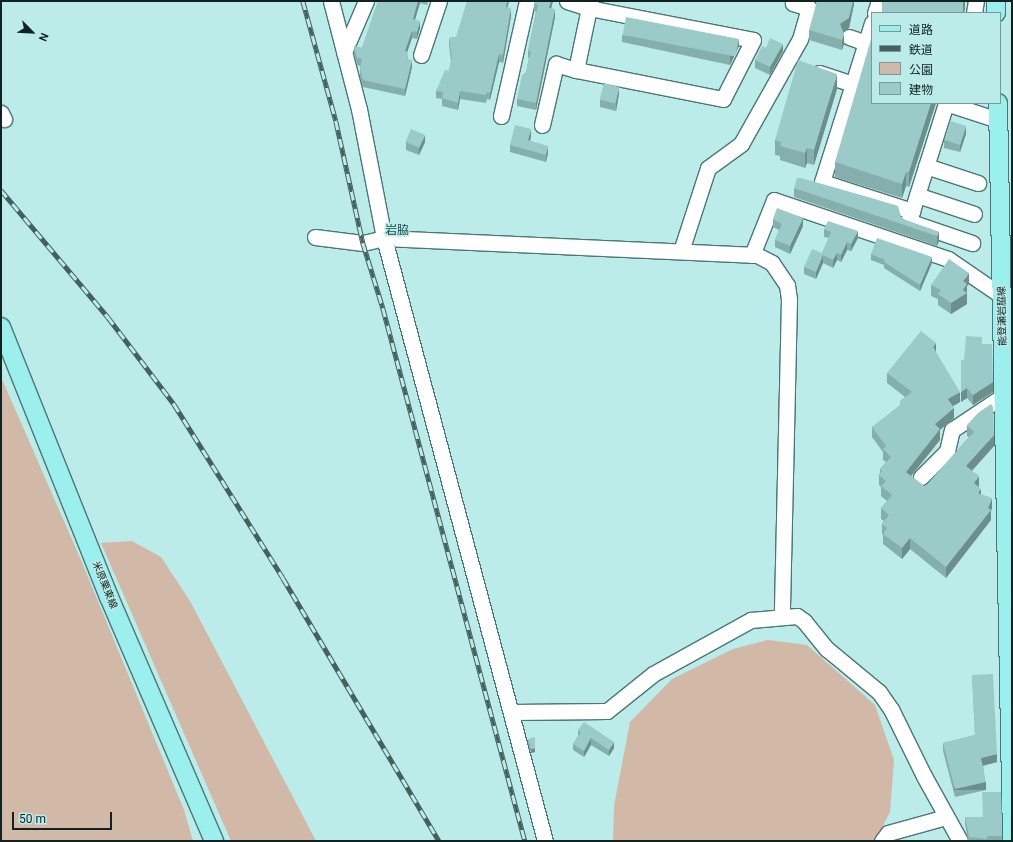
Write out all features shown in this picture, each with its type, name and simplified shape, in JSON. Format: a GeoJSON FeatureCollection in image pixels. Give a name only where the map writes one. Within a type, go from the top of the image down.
{"type":"FeatureCollection","features":[{"type":"Feature","properties":{"kind":"main road"},"geometry":{"type":"LineString","coordinates":[[996,1],[996,12]]}},
{"type":"Feature","properties":{"kind":"main road","name":"能登瀬岩脇線"},"geometry":{"type":"LineString","coordinates":[[998,112],[1007,296],[1004,395],[1009,513],[1012,841]]}},
{"type":"Feature","properties":{"kind":"main road","name":"米原栗東線"},"geometry":{"type":"LineString","coordinates":[[1,327],[109,597],[214,841]]}},
{"type":"Feature","properties":{"kind":"street"},"geometry":{"type":"LineString","coordinates":[[332,1],[359,109],[384,238],[512,712],[545,841]]}},
{"type":"Feature","properties":{"kind":"street"},"geometry":{"type":"LineString","coordinates":[[344,52],[366,1]]}},
{"type":"Feature","properties":{"kind":"street"},"geometry":{"type":"LineString","coordinates":[[421,55],[439,1]]}},
{"type":"Feature","properties":{"kind":"street"},"geometry":{"type":"LineString","coordinates":[[501,116],[527,1]]}},
{"type":"Feature","properties":{"kind":"street"},"geometry":{"type":"LineString","coordinates":[[542,125],[556,64],[576,70],[723,99],[753,40],[590,4],[567,1]]}},
{"type":"Feature","properties":{"kind":"street"},"geometry":{"type":"LineString","coordinates":[[681,251],[708,168],[741,144],[800,39],[809,8],[793,3],[794,1]]}},
{"type":"Feature","properties":{"kind":"street"},"geometry":{"type":"LineString","coordinates":[[875,12],[879,1]]}},
{"type":"Feature","properties":{"kind":"street"},"geometry":{"type":"LineString","coordinates":[[974,12],[976,1]]}},
{"type":"Feature","properties":{"kind":"street"},"geometry":{"type":"LineString","coordinates":[[576,70],[590,4]]}},
{"type":"Feature","properties":{"kind":"street"},"geometry":{"type":"LineString","coordinates":[[871,26],[822,182],[912,210]]}},
{"type":"Feature","properties":{"kind":"street"},"geometry":{"type":"LineString","coordinates":[[849,37],[866,43]]}},
{"type":"Feature","properties":{"kind":"street"},"geometry":{"type":"LineString","coordinates":[[811,71],[852,84]]}},
{"type":"Feature","properties":{"kind":"street"},"geometry":{"type":"LineString","coordinates":[[946,104],[908,221],[972,243]]}},
{"type":"Feature","properties":{"kind":"street"},"geometry":{"type":"LineString","coordinates":[[952,104],[998,112]]}},
{"type":"Feature","properties":{"kind":"street"},"geometry":{"type":"LineString","coordinates":[[926,166],[978,183]]}},
{"type":"Feature","properties":{"kind":"street"},"geometry":{"type":"LineString","coordinates":[[917,195],[974,214]]}},
{"type":"Feature","properties":{"kind":"street"},"geometry":{"type":"LineString","coordinates":[[752,255],[774,200],[948,259],[1007,296]]}},
{"type":"Feature","properties":{"kind":"street"},"geometry":{"type":"LineString","coordinates":[[315,237],[363,243],[384,238],[681,251],[752,255],[772,262],[787,285],[789,299],[782,617]]}},
{"type":"Feature","properties":{"kind":"street"},"geometry":{"type":"LineString","coordinates":[[921,477],[947,451],[952,430],[1004,395]]}},
{"type":"Feature","properties":{"kind":"street"},"geometry":{"type":"LineString","coordinates":[[512,712],[607,711],[653,674],[751,620],[796,616],[804,621],[827,649],[879,692],[903,729],[946,817],[960,841]]}},
{"type":"Feature","properties":{"kind":"street"},"geometry":{"type":"LineString","coordinates":[[882,841],[888,833],[946,817]]}},
{"type":"Feature","properties":{"kind":"green space"},"geometry":{"type":"Polygon","coordinates":[[[1,377],[81,560],[184,810],[193,841],[1,841],[1,377]]]}},
{"type":"Feature","properties":{"kind":"green space"},"geometry":{"type":"Polygon","coordinates":[[[132,541],[161,557],[190,601],[316,841],[231,841],[101,543],[132,541]]]}},
{"type":"Feature","properties":{"kind":"green space"},"geometry":{"type":"Polygon","coordinates":[[[768,640],[807,645],[875,705],[894,760],[890,812],[875,841],[613,841],[614,806],[630,722],[672,679],[733,649],[768,640]]]}},
{"type":"Feature","properties":{"kind":"building"},"geometry":{"type":"Polygon","coordinates":[[[378,1],[418,1],[413,19],[420,21],[417,32],[412,31],[405,51],[408,52],[407,59],[412,60],[405,89],[363,80],[360,69],[362,59],[357,58],[354,46],[362,48],[378,1]]]}},
{"type":"Feature","properties":{"kind":"building"},"geometry":{"type":"Polygon","coordinates":[[[467,1],[507,1],[506,7],[511,8],[503,55],[499,54],[490,93],[487,92],[486,95],[460,91],[458,103],[442,98],[443,92],[436,91],[445,70],[449,71],[452,58],[449,38],[456,37],[467,1]]]}},
{"type":"Feature","properties":{"kind":"building"},"geometry":{"type":"Polygon","coordinates":[[[534,1],[551,1],[549,8],[555,9],[536,103],[517,99],[522,75],[526,72],[531,51],[528,51],[538,5],[534,4],[534,1]]]}},
{"type":"Feature","properties":{"kind":"building"},"geometry":{"type":"Polygon","coordinates":[[[817,1],[853,1],[849,18],[840,24],[844,34],[842,40],[809,30],[817,1]]]}},
{"type":"Feature","properties":{"kind":"building"},"geometry":{"type":"Polygon","coordinates":[[[882,1],[963,1],[963,12],[882,12],[882,1]]]}},
{"type":"Feature","properties":{"kind":"building"},"geometry":{"type":"Polygon","coordinates":[[[626,17],[739,39],[735,57],[623,35],[626,17]]]}},
{"type":"Feature","properties":{"kind":"building"},"geometry":{"type":"Polygon","coordinates":[[[770,38],[783,44],[770,67],[755,60],[762,46],[766,48],[770,38]]]}},
{"type":"Feature","properties":{"kind":"building"},"geometry":{"type":"Polygon","coordinates":[[[871,39],[871,104],[931,104],[909,172],[906,172],[902,184],[835,162],[871,39]]]}},
{"type":"Feature","properties":{"kind":"building"},"geometry":{"type":"Polygon","coordinates":[[[798,60],[837,74],[814,150],[807,148],[805,153],[780,146],[781,142],[775,140],[798,60]]]}},
{"type":"Feature","properties":{"kind":"building"},"geometry":{"type":"Polygon","coordinates":[[[604,83],[619,87],[615,104],[600,99],[604,83]]]}},
{"type":"Feature","properties":{"kind":"building"},"geometry":{"type":"Polygon","coordinates":[[[951,121],[966,126],[960,145],[945,140],[951,121]]]}},
{"type":"Feature","properties":{"kind":"building"},"geometry":{"type":"Polygon","coordinates":[[[515,125],[531,129],[528,140],[548,146],[546,155],[510,145],[515,125]]]}},
{"type":"Feature","properties":{"kind":"building"},"geometry":{"type":"Polygon","coordinates":[[[411,129],[425,135],[419,148],[406,142],[411,129]]]}},
{"type":"Feature","properties":{"kind":"building"},"geometry":{"type":"Polygon","coordinates":[[[797,178],[898,206],[901,217],[905,220],[939,232],[937,236],[794,188],[797,178]]]}},
{"type":"Feature","properties":{"kind":"building"},"geometry":{"type":"Polygon","coordinates":[[[777,208],[803,218],[790,246],[775,240],[782,224],[773,219],[777,208]]]}},
{"type":"Feature","properties":{"kind":"building"},"geometry":{"type":"Polygon","coordinates":[[[828,221],[858,231],[851,244],[847,242],[841,255],[837,253],[833,260],[823,255],[816,272],[804,267],[812,249],[822,253],[831,232],[824,229],[828,221]]]}},
{"type":"Feature","properties":{"kind":"building"},"geometry":{"type":"Polygon","coordinates":[[[877,238],[932,257],[920,285],[884,262],[885,260],[871,254],[877,238]]]}},
{"type":"Feature","properties":{"kind":"building"},"geometry":{"type":"Polygon","coordinates":[[[949,259],[969,273],[963,281],[967,284],[963,290],[967,293],[951,303],[938,294],[941,290],[931,285],[949,259]]]}},
{"type":"Feature","properties":{"kind":"building"},"geometry":{"type":"Polygon","coordinates":[[[921,331],[936,343],[933,347],[960,392],[948,399],[954,408],[935,424],[940,429],[906,472],[925,487],[974,432],[967,425],[978,413],[991,404],[993,407],[994,435],[966,466],[979,476],[974,483],[981,489],[978,493],[992,498],[988,508],[991,510],[946,567],[910,538],[902,548],[883,534],[887,528],[882,524],[889,515],[881,508],[892,495],[881,486],[886,481],[879,475],[882,471],[880,469],[891,457],[883,449],[886,446],[872,427],[900,405],[900,401],[912,392],[887,373],[921,331]]]}},
{"type":"Feature","properties":{"kind":"building"},"geometry":{"type":"Polygon","coordinates":[[[966,336],[982,337],[982,344],[992,344],[993,382],[973,395],[967,388],[961,392],[961,360],[964,360],[966,336]]]}},
{"type":"Feature","properties":{"kind":"building"},"geometry":{"type":"Polygon","coordinates":[[[993,674],[997,754],[981,758],[986,782],[955,789],[943,743],[975,735],[972,675],[993,674]]]}},
{"type":"Feature","properties":{"kind":"building"},"geometry":{"type":"Polygon","coordinates":[[[584,722],[614,742],[609,750],[591,738],[584,751],[573,744],[581,732],[578,730],[584,722]]]}},
{"type":"Feature","properties":{"kind":"building"},"geometry":{"type":"Polygon","coordinates":[[[535,737],[535,748],[531,749],[528,739],[535,737]]]}},
{"type":"Feature","properties":{"kind":"building"},"geometry":{"type":"Polygon","coordinates":[[[982,792],[1001,792],[1002,836],[987,836],[987,839],[969,837],[965,817],[983,817],[982,792]]]}},
{"type":"Feature","properties":{"kind":"railway"},"geometry":{"type":"LineString","coordinates":[[303,1],[336,121],[363,243],[383,308],[525,841]]}},
{"type":"Feature","properties":{"kind":"railway"},"geometry":{"type":"LineString","coordinates":[[1,190],[108,317],[174,404],[283,578],[439,841]]}},
{"type":"Feature","properties":{"kind":"district","name":"岩脇"},"geometry":{"type":"Point","coordinates":[397,231]}}]}
